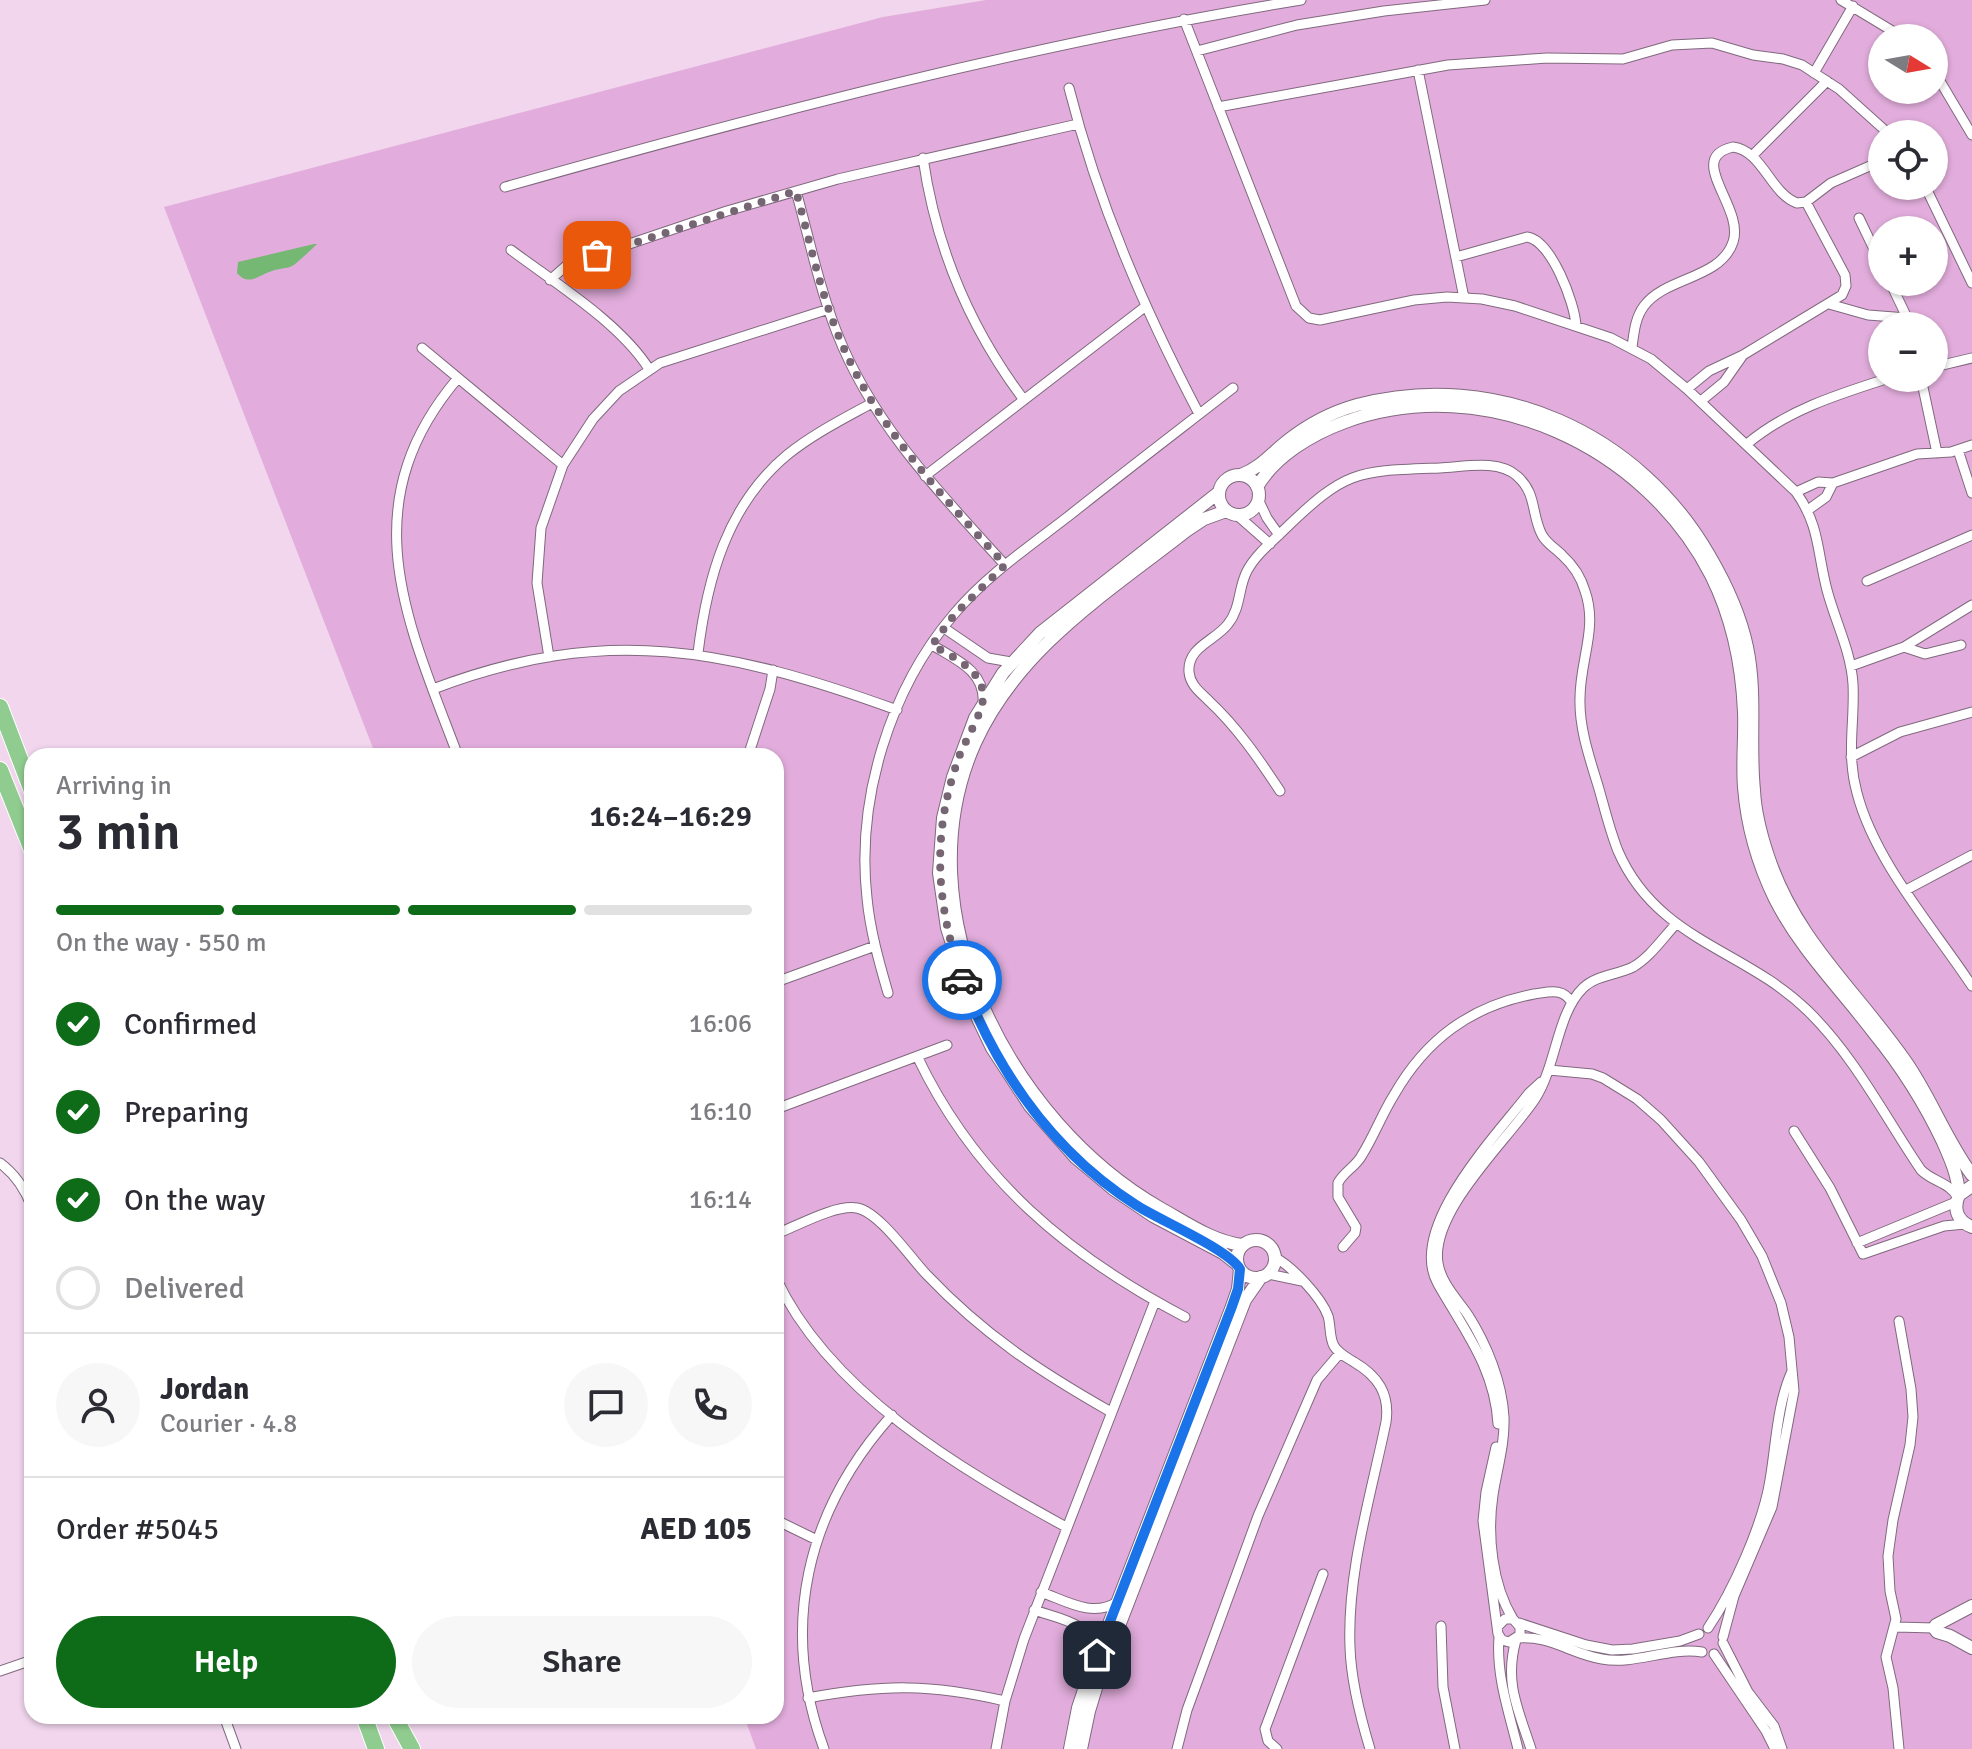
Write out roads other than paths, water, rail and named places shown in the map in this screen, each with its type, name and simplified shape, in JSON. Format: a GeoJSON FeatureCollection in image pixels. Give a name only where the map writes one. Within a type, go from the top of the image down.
{"type":"FeatureCollection","features":[{"type":"Feature","properties":{"kind":"highway"},"geometry":{"type":"LineString","coordinates":[[0,707],[24,770]]}},
{"type":"Feature","properties":{"kind":"highway"},"geometry":{"type":"LineString","coordinates":[[0,770],[24,830]]}},
{"type":"Feature","properties":{"kind":"highway"},"geometry":{"type":"LineString","coordinates":[[367,1724],[376,1749]]}},
{"type":"Feature","properties":{"kind":"highway"},"geometry":{"type":"LineString","coordinates":[[398,1724],[412,1749]]}},
{"type":"Feature","properties":{"kind":"street"},"geometry":{"type":"LineString","coordinates":[[505,187],[842,95],[1184,19],[1301,0]]}},
{"type":"Feature","properties":{"kind":"street"},"geometry":{"type":"LineString","coordinates":[[1197,51],[1297,25],[1384,11],[1485,0]]}},
{"type":"Feature","properties":{"kind":"street"},"geometry":{"type":"LineString","coordinates":[[1841,0],[1882,24]]}},
{"type":"Feature","properties":{"kind":"street"},"geometry":{"type":"LineString","coordinates":[[1814,73],[1853,6]]}},
{"type":"Feature","properties":{"kind":"street"},"geometry":{"type":"LineString","coordinates":[[1184,19],[1296,306],[1304,315],[1320,320],[1414,300],[1464,298],[1515,306],[1576,326],[1632,347],[1701,401],[1796,492],[1815,527],[1827,590],[1851,666],[1851,757],[1865,819],[1906,890],[1972,986]]}},
{"type":"Feature","properties":{"kind":"street"},"geometry":{"type":"LineString","coordinates":[[1218,107],[1418,70],[1514,59],[1623,59],[1672,45],[1712,43],[1753,55],[1783,59],[1814,73],[1874,120]]}},
{"type":"Feature","properties":{"kind":"street"},"geometry":{"type":"LineString","coordinates":[[1418,70],[1464,298]]}},
{"type":"Feature","properties":{"kind":"street"},"geometry":{"type":"LineString","coordinates":[[1752,156],[1827,81]]}},
{"type":"Feature","properties":{"kind":"street"},"geometry":{"type":"LineString","coordinates":[[1069,88],[1105,208],[1146,306],[1199,414]]}},
{"type":"Feature","properties":{"kind":"street"},"geometry":{"type":"LineString","coordinates":[[1948,95],[1972,135]]}},
{"type":"Feature","properties":{"kind":"street"},"geometry":{"type":"LineString","coordinates":[[550,280],[567,265],[796,191],[923,158],[1078,124]]}},
{"type":"Feature","properties":{"kind":"street"},"geometry":{"type":"LineString","coordinates":[[1632,347],[1636,321],[1650,299],[1715,264],[1731,248],[1735,221],[1714,175],[1714,162],[1719,153],[1733,147],[1743,149],[1791,201],[1806,202],[1831,183],[1868,167]]}},
{"type":"Feature","properties":{"kind":"street"},"geometry":{"type":"LineString","coordinates":[[923,158],[937,229],[956,286],[983,340],[1024,400]]}},
{"type":"Feature","properties":{"kind":"street"},"geometry":{"type":"LineString","coordinates":[[796,191],[829,309],[847,356],[872,403],[925,476],[1005,565]]}},
{"type":"Feature","properties":{"kind":"street"},"geometry":{"type":"LineString","coordinates":[[1932,200],[1972,283]]}},
{"type":"Feature","properties":{"kind":"street"},"geometry":{"type":"LineString","coordinates":[[1687,389],[1709,371],[1743,355],[1842,295],[1846,278],[1806,202]]}},
{"type":"Feature","properties":{"kind":"street"},"geometry":{"type":"LineString","coordinates":[[1859,218],[1868,237]]}},
{"type":"Feature","properties":{"kind":"street"},"geometry":{"type":"LineString","coordinates":[[1456,257],[1527,237],[1537,240],[1545,248],[1569,295],[1576,326]]}},
{"type":"Feature","properties":{"kind":"street"},"geometry":{"type":"LineString","coordinates":[[511,250],[626,339],[649,369]]}},
{"type":"Feature","properties":{"kind":"street"},"geometry":{"type":"LineString","coordinates":[[1829,304],[1868,315]]}},
{"type":"Feature","properties":{"kind":"street"},"geometry":{"type":"LineString","coordinates":[[925,476],[1146,306]]}},
{"type":"Feature","properties":{"kind":"street"},"geometry":{"type":"LineString","coordinates":[[549,657],[539,600],[537,553],[544,517],[563,465],[605,404],[649,369],[673,358],[829,309]]}},
{"type":"Feature","properties":{"kind":"street"},"geometry":{"type":"LineString","coordinates":[[422,348],[563,465]]}},
{"type":"Feature","properties":{"kind":"street"},"geometry":{"type":"LineString","coordinates":[[1701,401],[1724,382],[1743,355]]}},
{"type":"Feature","properties":{"kind":"street"},"geometry":{"type":"LineString","coordinates":[[1948,364],[1972,358]]}},
{"type":"Feature","properties":{"kind":"street"},"geometry":{"type":"LineString","coordinates":[[455,748],[402,597],[397,559],[397,523],[406,471],[418,438],[435,407],[458,378]]}},
{"type":"Feature","properties":{"kind":"street"},"geometry":{"type":"LineString","coordinates":[[1747,444],[1786,417],[1868,386]]}},
{"type":"Feature","properties":{"kind":"street"},"geometry":{"type":"LineString","coordinates":[[888,993],[875,946],[867,897],[866,838],[874,780],[897,710],[932,645],[967,600],[1005,565],[1233,388]]}},
{"type":"Feature","properties":{"kind":"street"},"geometry":{"type":"LineString","coordinates":[[1924,392],[1937,453]]}},
{"type":"Feature","properties":{"kind":"street"},"geometry":{"type":"LineString","coordinates":[[1302,1281],[1264,1276],[1252,1278],[1223,1253],[1132,1203],[1076,1158],[1030,1106],[982,1028],[962,979],[940,892],[939,855],[943,818],[967,737],[983,704],[1011,662],[1040,633],[1218,493],[1226,479],[1259,466],[1305,428],[1332,414],[1371,402],[1426,396],[1489,400],[1544,414],[1597,439],[1643,472],[1678,509],[1702,542],[1730,593],[1747,647],[1752,682],[1755,804],[1766,848],[1784,896],[1818,953],[1875,1020],[1908,1065],[1972,1175]]}},
{"type":"Feature","properties":{"kind":"street"},"geometry":{"type":"LineString","coordinates":[[698,653],[711,577],[725,538],[744,502],[765,476],[790,453],[872,403]]}},
{"type":"Feature","properties":{"kind":"street"},"geometry":{"type":"LineString","coordinates":[[1242,1245],[1206,1234],[1121,1183],[1084,1152],[1042,1104],[1005,1049],[978,990],[958,924],[951,879],[954,819],[965,771],[983,726],[1010,682],[1030,658],[1060,630],[1204,519],[1251,511],[1268,472],[1298,446],[1339,424],[1390,410],[1446,406],[1503,414],[1564,434],[1601,454],[1652,495],[1692,543],[1712,577],[1727,616],[1742,685],[1746,809],[1768,883],[1801,944],[1875,1033],[1926,1110],[1954,1166],[1957,1214],[1970,1226]]}},
{"type":"Feature","properties":{"kind":"street"},"geometry":{"type":"LineString","coordinates":[[1796,492],[1818,482],[1833,483],[1917,454],[1958,450],[1972,445]]}},
{"type":"Feature","properties":{"kind":"street"},"geometry":{"type":"LineString","coordinates":[[1958,450],[1972,493]]}},
{"type":"Feature","properties":{"kind":"street"},"geometry":{"type":"LineString","coordinates":[[1280,791],[1232,725],[1192,684],[1189,673],[1194,652],[1224,629],[1233,617],[1247,572],[1270,544],[1324,492],[1352,476],[1369,472],[1485,466],[1504,468],[1522,481],[1534,501],[1543,537],[1576,571],[1589,603],[1591,625],[1580,687],[1580,714],[1612,834],[1635,881],[1656,907],[1676,924],[1774,982],[1808,1011],[1860,1076],[1921,1170],[1929,1178],[1951,1188],[1958,1198]]}},
{"type":"Feature","properties":{"kind":"street"},"geometry":{"type":"LineString","coordinates":[[1241,475],[1251,479],[1267,518],[1279,535]]}},
{"type":"Feature","properties":{"kind":"street"},"geometry":{"type":"LineString","coordinates":[[1808,510],[1826,497],[1833,483]]}},
{"type":"Feature","properties":{"kind":"street"},"geometry":{"type":"LineString","coordinates":[[1218,493],[1220,503],[1270,544]]}},
{"type":"Feature","properties":{"kind":"street"},"geometry":{"type":"LineString","coordinates":[[1867,581],[1972,535]]}},
{"type":"Feature","properties":{"kind":"street"},"geometry":{"type":"LineString","coordinates":[[1851,666],[1904,647],[1972,605]]}},
{"type":"Feature","properties":{"kind":"street"},"geometry":{"type":"LineString","coordinates":[[944,628],[988,658],[1011,662]]}},
{"type":"Feature","properties":{"kind":"street"},"geometry":{"type":"LineString","coordinates":[[932,645],[972,671],[980,681],[983,704]]}},
{"type":"Feature","properties":{"kind":"street"},"geometry":{"type":"LineString","coordinates":[[1904,647],[1925,654],[1961,645]]}},
{"type":"Feature","properties":{"kind":"street"},"geometry":{"type":"LineString","coordinates":[[959,662],[969,647]]}},
{"type":"Feature","properties":{"kind":"street"},"geometry":{"type":"LineString","coordinates":[[433,689],[496,668],[549,657],[621,649],[698,653],[773,670],[897,710]]}},
{"type":"Feature","properties":{"kind":"street"},"geometry":{"type":"LineString","coordinates":[[751,748],[773,670]]}},
{"type":"Feature","properties":{"kind":"street"},"geometry":{"type":"LineString","coordinates":[[1851,757],[1900,732],[1972,712]]}},
{"type":"Feature","properties":{"kind":"street"},"geometry":{"type":"LineString","coordinates":[[1906,890],[1972,855]]}},
{"type":"Feature","properties":{"kind":"street"},"geometry":{"type":"LineString","coordinates":[[1531,1749],[1511,1687],[1510,1663],[1520,1631],[1500,1589],[1490,1528],[1503,1446],[1501,1394],[1481,1339],[1442,1277],[1437,1252],[1444,1228],[1467,1185],[1532,1104],[1549,1070],[1572,1003],[1590,982],[1640,962],[1676,924]]}},
{"type":"Feature","properties":{"kind":"street"},"geometry":{"type":"LineString","coordinates":[[784,979],[875,946]]}},
{"type":"Feature","properties":{"kind":"street"},"geometry":{"type":"LineString","coordinates":[[1343,1247],[1355,1233],[1356,1227],[1339,1201],[1338,1183],[1361,1157],[1393,1096],[1428,1050],[1474,1013],[1502,1001],[1558,991],[1572,1003]]}},
{"type":"Feature","properties":{"kind":"street"},"geometry":{"type":"LineString","coordinates":[[784,1106],[947,1045]]}},
{"type":"Feature","properties":{"kind":"street"},"geometry":{"type":"LineString","coordinates":[[917,1056],[962,1136],[996,1178],[1060,1238],[1155,1301],[1185,1317]]}},
{"type":"Feature","properties":{"kind":"street"},"geometry":{"type":"LineString","coordinates":[[1498,1632],[1509,1642],[1517,1639],[1550,1640],[1586,1655],[1611,1660],[1689,1651],[1714,1654],[1720,1650],[1736,1585],[1764,1505],[1785,1391],[1792,1371],[1785,1320],[1769,1271],[1741,1220],[1699,1162],[1655,1114],[1614,1083],[1592,1074],[1549,1070]]}},
{"type":"Feature","properties":{"kind":"street"},"geometry":{"type":"LineString","coordinates":[[1518,1749],[1501,1678],[1483,1521],[1497,1439],[1496,1404],[1477,1348],[1434,1277],[1430,1252],[1437,1227],[1458,1186],[1529,1093],[1544,1080]]}},
{"type":"Feature","properties":{"kind":"street"},"geometry":{"type":"LineString","coordinates":[[1794,1131],[1819,1168],[1863,1254],[1944,1226],[1970,1226]]}},
{"type":"Feature","properties":{"kind":"street"},"geometry":{"type":"LineString","coordinates":[[0,1163],[24,1189]]}},
{"type":"Feature","properties":{"kind":"street"},"geometry":{"type":"LineString","coordinates":[[1857,1243],[1958,1198],[1972,1186]]}},
{"type":"Feature","properties":{"kind":"street"},"geometry":{"type":"LineString","coordinates":[[784,1231],[847,1207],[869,1212],[936,1285],[1007,1348],[1111,1412]]}},
{"type":"Feature","properties":{"kind":"street"},"geometry":{"type":"LineString","coordinates":[[1070,1749],[1078,1708],[1097,1655],[1238,1289],[1237,1254],[1242,1245],[1252,1240],[1262,1241],[1270,1247],[1273,1266],[1251,1289],[1240,1313],[1106,1661],[1089,1711],[1081,1749]]}},
{"type":"Feature","properties":{"kind":"street"},"geometry":{"type":"LineString","coordinates":[[1274,1257],[1288,1265],[1323,1305],[1332,1340],[1340,1353],[1374,1377],[1381,1385],[1387,1402],[1386,1422],[1354,1583],[1350,1646],[1357,1699],[1370,1749]]}},
{"type":"Feature","properties":{"kind":"street"},"geometry":{"type":"LineString","coordinates":[[784,1294],[815,1340],[892,1415],[989,1483],[1066,1527]]}},
{"type":"Feature","properties":{"kind":"street"},"geometry":{"type":"LineString","coordinates":[[996,1749],[1005,1701],[1034,1610],[1155,1301]]}},
{"type":"Feature","properties":{"kind":"street"},"geometry":{"type":"LineString","coordinates":[[1899,1321],[1913,1417],[1888,1556],[1888,1579],[1896,1627],[1886,1657],[1893,1688],[1899,1749]]}},
{"type":"Feature","properties":{"kind":"street"},"geometry":{"type":"LineString","coordinates":[[1177,1749],[1187,1710],[1258,1516],[1317,1380],[1340,1353]]}},
{"type":"Feature","properties":{"kind":"street"},"geometry":{"type":"LineString","coordinates":[[824,1749],[808,1698],[801,1640],[806,1583],[817,1540],[851,1468],[892,1415]]}},
{"type":"Feature","properties":{"kind":"street"},"geometry":{"type":"LineString","coordinates":[[784,1524],[817,1540]]}},
{"type":"Feature","properties":{"kind":"street"},"geometry":{"type":"LineString","coordinates":[[1277,1749],[1268,1741],[1265,1729],[1323,1574]]}},
{"type":"Feature","properties":{"kind":"street"},"geometry":{"type":"LineString","coordinates":[[1702,1652],[1697,1641],[1736,1585]]}},
{"type":"Feature","properties":{"kind":"street"},"geometry":{"type":"LineString","coordinates":[[1041,1592],[1092,1610],[1103,1610],[1117,1602]]}},
{"type":"Feature","properties":{"kind":"street"},"geometry":{"type":"LineString","coordinates":[[1934,1628],[1971,1604]]}},
{"type":"Feature","properties":{"kind":"street"},"geometry":{"type":"LineString","coordinates":[[1034,1610],[1083,1627],[1095,1642],[1097,1655]]}},
{"type":"Feature","properties":{"kind":"street"},"geometry":{"type":"LineString","coordinates":[[1498,1632],[1505,1619],[1586,1645],[1612,1650],[1653,1646],[1685,1640],[1704,1631],[1719,1631],[1775,1749]]}},
{"type":"Feature","properties":{"kind":"street"},"geometry":{"type":"LineString","coordinates":[[1441,1626],[1443,1687],[1455,1749]]}},
{"type":"Feature","properties":{"kind":"street"},"geometry":{"type":"LineString","coordinates":[[1896,1627],[1934,1628],[1971,1650]]}},
{"type":"Feature","properties":{"kind":"street"},"geometry":{"type":"LineString","coordinates":[[1714,1654],[1760,1715],[1774,1726],[1782,1749]]}},
{"type":"Feature","properties":{"kind":"street"},"geometry":{"type":"LineString","coordinates":[[0,1671],[24,1663]]}},
{"type":"Feature","properties":{"kind":"street"},"geometry":{"type":"LineString","coordinates":[[808,1698],[859,1688],[904,1686],[964,1692],[1005,1701]]}},
{"type":"Feature","properties":{"kind":"street"},"geometry":{"type":"LineString","coordinates":[[227,1724],[236,1749]]}}]}
